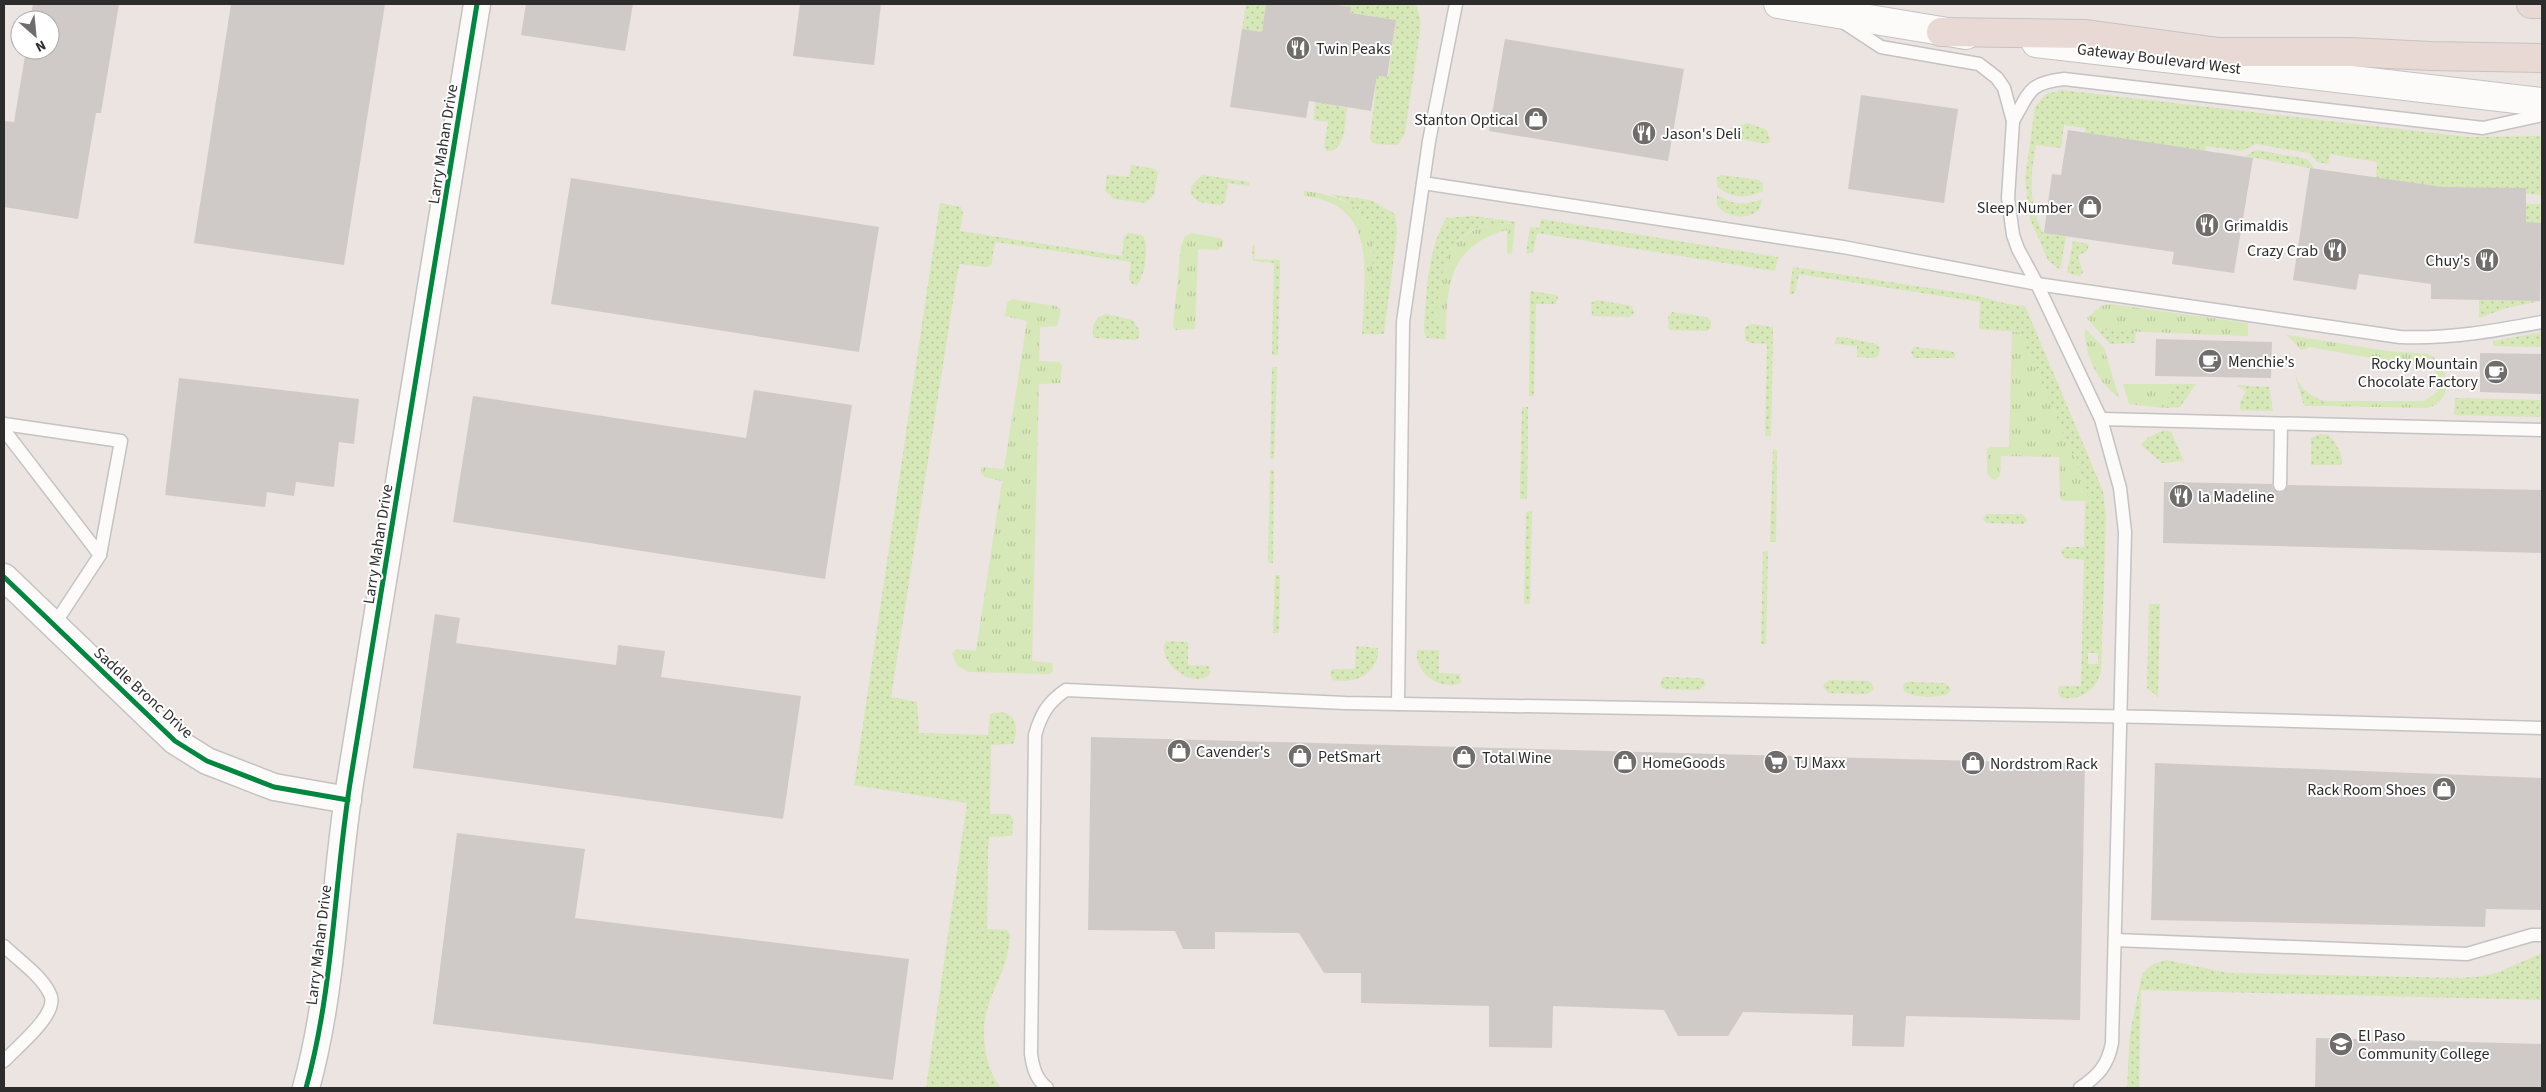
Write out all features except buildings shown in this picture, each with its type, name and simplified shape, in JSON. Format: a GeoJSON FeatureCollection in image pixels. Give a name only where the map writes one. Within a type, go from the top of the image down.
{"type":"FeatureCollection","features":[{"type":"Feature","properties":{"kind":"highway"},"geometry":{"type":"LineString","coordinates":[[2531,4],[2542,4]]}},
{"type":"Feature","properties":{"kind":"highway"},"geometry":{"type":"LineString","coordinates":[[1941,32],[2086,34],[2219,52],[2350,52],[2542,58]]}},
{"type":"Feature","properties":{"kind":"main road","name":"Gateway Boulevard West"},"geometry":{"type":"LineString","coordinates":[[1778,4],[1941,32],[2542,102]]}},
{"type":"Feature","properties":{"kind":"street","name":"Larry Mahan Drive"},"geometry":{"type":"LineString","coordinates":[[307,1088],[328,978],[348,800],[477,4]]}},
{"type":"Feature","properties":{"kind":"street","name":"Saddle Bronc Drive"},"geometry":{"type":"LineString","coordinates":[[4,577],[175,741],[208,762],[274,787],[348,800]]}},
{"type":"Feature","properties":{"kind":"lane"},"geometry":{"type":"LineString","coordinates":[[1398,704],[1403,322],[1429,141],[1456,4]]}},
{"type":"Feature","properties":{"kind":"lane"},"geometry":{"type":"LineString","coordinates":[[1828,12],[1881,47],[1979,64],[1997,78],[2004,88],[2013,121],[2008,198],[2009,215],[2018,249],[2037,284],[2101,419],[2120,488],[2126,532],[2112,1043],[2109,1060],[2095,1078],[2080,1088]]}},
{"type":"Feature","properties":{"kind":"lane"},"geometry":{"type":"LineString","coordinates":[[2013,121],[2031,90],[2038,84],[2064,79],[2483,128],[2542,115]]}},
{"type":"Feature","properties":{"kind":"lane"},"geometry":{"type":"LineString","coordinates":[[1424,183],[1843,248],[2037,284],[2400,337],[2466,336],[2542,322]]}},
{"type":"Feature","properties":{"kind":"lane"},"geometry":{"type":"LineString","coordinates":[[2101,419],[2542,430]]}},
{"type":"Feature","properties":{"kind":"lane"},"geometry":{"type":"LineString","coordinates":[[4,424],[120,441],[100,555],[54,625]]}},
{"type":"Feature","properties":{"kind":"lane"},"geometry":{"type":"LineString","coordinates":[[2280,484],[2281,424]]}},
{"type":"Feature","properties":{"kind":"lane"},"geometry":{"type":"LineString","coordinates":[[4,430],[100,555]]}},
{"type":"Feature","properties":{"kind":"lane"},"geometry":{"type":"LineString","coordinates":[[1048,1088],[1040,1082],[1034,1069],[1031,1054],[1035,735],[1040,716],[1049,702],[1066,690],[1398,704],[2120,716],[2542,728]]}},
{"type":"Feature","properties":{"kind":"lane"},"geometry":{"type":"LineString","coordinates":[[2114,940],[2467,954],[2532,935],[2542,935]]}},
{"type":"Feature","properties":{"kind":"lane"},"geometry":{"type":"LineString","coordinates":[[4,946],[52,995],[52,1006],[47,1016],[4,1061]]}},
{"type":"Feature","properties":{"kind":"green space"},"geometry":{"type":"Polygon","coordinates":[[[1246,4],[1266,4],[1262,32],[1242,29],[1246,4]]]}},
{"type":"Feature","properties":{"kind":"green space"},"geometry":{"type":"Polygon","coordinates":[[[1330,4],[1415,4],[1420,18],[1420,32],[1405,133],[1398,145],[1375,144],[1370,139],[1377,76],[1388,77],[1396,20],[1350,13],[1350,7],[1330,4]]]}},
{"type":"Feature","properties":{"kind":"green space"},"geometry":{"type":"Polygon","coordinates":[[[2062,90],[2468,137],[2542,136],[2542,195],[2443,187],[2376,178],[2377,162],[2330,154],[2328,164],[2317,162],[2309,153],[2256,144],[2242,151],[2206,146],[2205,151],[2085,133],[2085,128],[2064,125],[2061,148],[2036,145],[2032,168],[2033,200],[2038,222],[2043,233],[2066,236],[2060,270],[2048,260],[2030,219],[2025,179],[2035,107],[2046,94],[2062,90]]]}},
{"type":"Feature","properties":{"kind":"green space"},"geometry":{"type":"Polygon","coordinates":[[[1316,98],[1334,101],[1334,105],[1347,108],[1345,128],[1341,141],[1338,147],[1333,150],[1327,151],[1324,147],[1328,122],[1313,120],[1316,98]]]}},
{"type":"Feature","properties":{"kind":"green space"},"geometry":{"type":"Polygon","coordinates":[[[1748,123],[1767,130],[1770,141],[1767,144],[1729,137],[1727,132],[1730,128],[1748,123]]]}},
{"type":"Feature","properties":{"kind":"green space"},"geometry":{"type":"Polygon","coordinates":[[[2256,150],[2307,159],[2315,169],[2245,156],[2256,150]]]}},
{"type":"Feature","properties":{"kind":"green space"},"geometry":{"type":"Polygon","coordinates":[[[1131,165],[1155,169],[1158,172],[1154,194],[1146,203],[1114,199],[1105,191],[1107,175],[1129,177],[1131,165]]]}},
{"type":"Feature","properties":{"kind":"green space"},"geometry":{"type":"Polygon","coordinates":[[[1202,175],[1250,182],[1249,186],[1228,183],[1225,202],[1220,205],[1199,202],[1191,195],[1191,186],[1202,175]]]}},
{"type":"Feature","properties":{"kind":"green space"},"geometry":{"type":"Polygon","coordinates":[[[1721,175],[1759,180],[1763,184],[1763,191],[1745,196],[1733,195],[1717,186],[1717,178],[1721,175]]]}},
{"type":"Feature","properties":{"kind":"green space"},"geometry":{"type":"Polygon","coordinates":[[[1304,191],[1332,197],[1352,206],[1365,219],[1372,235],[1374,254],[1363,323],[1364,261],[1361,242],[1355,225],[1344,211],[1328,201],[1304,196],[1304,191]]]}},
{"type":"Feature","properties":{"kind":"green space"},"geometry":{"type":"Polygon","coordinates":[[[1329,194],[1370,200],[1395,214],[1397,232],[1384,334],[1362,334],[1371,273],[1372,235],[1365,219],[1351,205],[1329,194]]]}},
{"type":"Feature","properties":{"kind":"green space"},"geometry":{"type":"Polygon","coordinates":[[[1717,194],[1722,198],[1739,203],[1750,203],[1762,199],[1760,208],[1756,212],[1751,215],[1738,216],[1726,213],[1717,205],[1717,194]]]}},
{"type":"Feature","properties":{"kind":"green space"},"geometry":{"type":"Polygon","coordinates":[[[940,203],[961,207],[963,213],[960,231],[1122,256],[1124,237],[1128,233],[1142,235],[1146,245],[1144,268],[1137,285],[1132,284],[1129,279],[1131,262],[995,242],[991,266],[960,264],[957,275],[891,697],[917,702],[919,733],[988,735],[990,714],[998,712],[1009,715],[1015,724],[1016,730],[1013,744],[991,745],[990,814],[1009,814],[1013,818],[1012,836],[989,837],[988,849],[987,929],[1007,930],[1010,935],[1007,956],[988,1006],[984,1027],[987,1060],[995,1080],[1001,1088],[926,1088],[967,803],[854,785],[940,203]]]}},
{"type":"Feature","properties":{"kind":"green space"},"geometry":{"type":"Polygon","coordinates":[[[2526,204],[2542,204],[2542,223],[2525,222],[2526,204]]]}},
{"type":"Feature","properties":{"kind":"green space"},"geometry":{"type":"Polygon","coordinates":[[[1473,216],[1516,222],[1515,224],[1492,224],[1474,229],[1461,238],[1451,251],[1440,283],[1436,322],[1446,327],[1445,339],[1427,338],[1424,332],[1427,289],[1431,259],[1440,231],[1446,218],[1473,216]]]}},
{"type":"Feature","properties":{"kind":"green space"},"geometry":{"type":"Polygon","coordinates":[[[1541,219],[1778,257],[1775,271],[1537,233],[1533,252],[1526,254],[1530,227],[1539,228],[1541,219]]]}},
{"type":"Feature","properties":{"kind":"green space"},"geometry":{"type":"Polygon","coordinates":[[[1493,224],[1515,224],[1512,253],[1507,254],[1507,230],[1489,236],[1475,244],[1457,265],[1452,278],[1448,293],[1446,327],[1436,323],[1441,274],[1452,248],[1462,238],[1475,230],[1493,224]]]}},
{"type":"Feature","properties":{"kind":"green space"},"geometry":{"type":"Polygon","coordinates":[[[1192,233],[1220,238],[1223,240],[1223,246],[1218,250],[1198,249],[1195,329],[1176,330],[1173,326],[1181,246],[1185,236],[1192,233]]]}},
{"type":"Feature","properties":{"kind":"green space"},"geometry":{"type":"Polygon","coordinates":[[[2073,241],[2089,244],[2087,251],[2078,256],[2083,272],[2080,276],[2067,273],[2073,241]]]}},
{"type":"Feature","properties":{"kind":"green space"},"geometry":{"type":"Polygon","coordinates":[[[1255,244],[1254,259],[1280,260],[1278,355],[1272,355],[1274,263],[1253,261],[1252,247],[1255,244]]]}},
{"type":"Feature","properties":{"kind":"green space"},"geometry":{"type":"Polygon","coordinates":[[[1793,267],[1974,295],[2008,304],[2025,306],[2103,491],[2106,518],[2101,671],[2096,684],[2087,693],[2075,698],[2061,698],[2058,693],[2059,686],[2081,686],[2084,560],[2064,558],[2061,551],[2066,547],[2084,547],[2085,502],[2090,501],[2079,469],[2020,332],[1979,329],[1980,302],[1799,274],[1795,293],[1789,295],[1793,267]],[[2088,653],[2088,664],[2098,664],[2098,653],[2088,653]]]}},
{"type":"Feature","properties":{"kind":"green space"},"geometry":{"type":"Polygon","coordinates":[[[1530,291],[1557,295],[1558,299],[1555,304],[1536,304],[1534,396],[1529,396],[1530,291]]]}},
{"type":"Feature","properties":{"kind":"green space"},"geometry":{"type":"Polygon","coordinates":[[[1012,299],[1056,306],[1061,310],[1057,326],[1040,327],[1039,361],[1059,362],[1062,366],[1060,383],[1039,384],[1032,661],[1052,663],[1053,671],[1050,674],[969,672],[957,666],[952,653],[957,649],[976,651],[1002,481],[984,477],[981,473],[982,467],[1004,469],[1027,321],[1005,316],[1007,303],[1012,299]]]}},
{"type":"Feature","properties":{"kind":"green space"},"geometry":{"type":"Polygon","coordinates":[[[1597,300],[1632,306],[1634,313],[1630,317],[1592,316],[1591,303],[1597,300]]]}},
{"type":"Feature","properties":{"kind":"green space"},"geometry":{"type":"Polygon","coordinates":[[[2479,300],[2540,301],[2506,308],[2479,318],[2479,300]]]}},
{"type":"Feature","properties":{"kind":"green space"},"geometry":{"type":"Polygon","coordinates":[[[2109,304],[2248,323],[2248,336],[2097,330],[2087,318],[2101,306],[2109,304]]]}},
{"type":"Feature","properties":{"kind":"green space"},"geometry":{"type":"Polygon","coordinates":[[[1672,312],[1706,317],[1711,321],[1711,328],[1707,331],[1669,330],[1668,317],[1672,312]]]}},
{"type":"Feature","properties":{"kind":"green space"},"geometry":{"type":"Polygon","coordinates":[[[1106,314],[1132,320],[1139,329],[1139,337],[1136,340],[1094,338],[1094,323],[1099,317],[1106,314]]]}},
{"type":"Feature","properties":{"kind":"green space"},"geometry":{"type":"Polygon","coordinates":[[[1752,324],[1773,327],[1771,436],[1765,436],[1767,344],[1750,343],[1745,340],[1745,327],[1752,324]]]}},
{"type":"Feature","properties":{"kind":"green space"},"geometry":{"type":"Polygon","coordinates":[[[2085,328],[2104,348],[2119,398],[2104,384],[2093,367],[2087,348],[2085,328]]]}},
{"type":"Feature","properties":{"kind":"green space"},"geometry":{"type":"Polygon","coordinates":[[[2097,330],[2136,331],[2135,343],[2110,344],[2097,330]]]}},
{"type":"Feature","properties":{"kind":"green space"},"geometry":{"type":"Polygon","coordinates":[[[2012,332],[2019,332],[2025,343],[2079,469],[2090,501],[2064,501],[2060,499],[2059,457],[2001,456],[2000,476],[1994,480],[1987,474],[1987,449],[1991,447],[2009,447],[2012,332]]]}},
{"type":"Feature","properties":{"kind":"green space"},"geometry":{"type":"Polygon","coordinates":[[[2542,332],[2542,347],[2494,346],[2493,341],[2542,332]]]}},
{"type":"Feature","properties":{"kind":"green space"},"geometry":{"type":"Polygon","coordinates":[[[2287,335],[2388,351],[2428,354],[2439,361],[2446,377],[2438,377],[2435,370],[2426,362],[2382,360],[2310,347],[2301,350],[2287,335]]]}},
{"type":"Feature","properties":{"kind":"green space"},"geometry":{"type":"Polygon","coordinates":[[[1843,337],[1876,344],[1880,348],[1879,355],[1875,358],[1857,357],[1857,346],[1835,344],[1836,338],[1843,337]]]}},
{"type":"Feature","properties":{"kind":"green space"},"geometry":{"type":"Polygon","coordinates":[[[1914,347],[1951,351],[1955,353],[1955,358],[1914,358],[1911,352],[1914,347]]]}},
{"type":"Feature","properties":{"kind":"green space"},"geometry":{"type":"Polygon","coordinates":[[[1272,367],[1277,367],[1274,459],[1270,459],[1272,367]]]}},
{"type":"Feature","properties":{"kind":"green space"},"geometry":{"type":"Polygon","coordinates":[[[2294,371],[2305,390],[2325,401],[2323,406],[2304,406],[2294,371]]]}},
{"type":"Feature","properties":{"kind":"green space"},"geometry":{"type":"Polygon","coordinates":[[[2123,384],[2175,384],[2163,408],[2129,404],[2123,384]]]}},
{"type":"Feature","properties":{"kind":"green space"},"geometry":{"type":"Polygon","coordinates":[[[2175,384],[2196,384],[2180,407],[2163,408],[2175,384]]]}},
{"type":"Feature","properties":{"kind":"green space"},"geometry":{"type":"Polygon","coordinates":[[[2440,384],[2447,384],[2444,396],[2439,402],[2428,408],[2323,406],[2325,401],[2424,401],[2436,393],[2440,384]]]}},
{"type":"Feature","properties":{"kind":"green space"},"geometry":{"type":"Polygon","coordinates":[[[2236,385],[2269,387],[2273,411],[2240,410],[2240,402],[2246,391],[2236,385]]]}},
{"type":"Feature","properties":{"kind":"green space"},"geometry":{"type":"Polygon","coordinates":[[[2455,398],[2542,400],[2542,417],[2454,415],[2455,398]]]}},
{"type":"Feature","properties":{"kind":"green space"},"geometry":{"type":"Polygon","coordinates":[[[1522,407],[1528,407],[1527,499],[1520,499],[1522,407]]]}},
{"type":"Feature","properties":{"kind":"green space"},"geometry":{"type":"Polygon","coordinates":[[[2164,430],[2171,432],[2184,461],[2162,463],[2141,445],[2149,437],[2164,430]]]}},
{"type":"Feature","properties":{"kind":"green space"},"geometry":{"type":"Polygon","coordinates":[[[2320,434],[2329,435],[2334,442],[2340,453],[2342,465],[2311,465],[2311,438],[2320,434]]]}},
{"type":"Feature","properties":{"kind":"green space"},"geometry":{"type":"Polygon","coordinates":[[[1773,449],[1777,450],[1776,542],[1770,542],[1773,449]]]}},
{"type":"Feature","properties":{"kind":"green space"},"geometry":{"type":"Polygon","coordinates":[[[1270,470],[1274,470],[1273,563],[1268,563],[1270,470]]]}},
{"type":"Feature","properties":{"kind":"green space"},"geometry":{"type":"Polygon","coordinates":[[[1532,511],[1530,604],[1524,604],[1526,512],[1532,511]]]}},
{"type":"Feature","properties":{"kind":"green space"},"geometry":{"type":"Polygon","coordinates":[[[1986,514],[2022,514],[2027,520],[2023,524],[1986,523],[1983,519],[1986,514]]]}},
{"type":"Feature","properties":{"kind":"green space"},"geometry":{"type":"Polygon","coordinates":[[[1768,551],[1766,644],[1761,644],[1763,552],[1768,551]]]}},
{"type":"Feature","properties":{"kind":"green space"},"geometry":{"type":"Polygon","coordinates":[[[1275,575],[1280,575],[1279,633],[1273,633],[1275,575]]]}},
{"type":"Feature","properties":{"kind":"green space"},"geometry":{"type":"Polygon","coordinates":[[[2149,604],[2160,604],[2158,697],[2147,688],[2149,604]]]}},
{"type":"Feature","properties":{"kind":"green space"},"geometry":{"type":"Polygon","coordinates":[[[1166,641],[1188,642],[1188,665],[1209,666],[1210,674],[1203,678],[1195,679],[1178,672],[1166,657],[1164,649],[1166,641]]]}},
{"type":"Feature","properties":{"kind":"green space"},"geometry":{"type":"Polygon","coordinates":[[[1356,646],[1378,648],[1375,664],[1357,679],[1349,681],[1332,680],[1330,672],[1332,669],[1355,669],[1356,646]]]}},
{"type":"Feature","properties":{"kind":"green space"},"geometry":{"type":"Polygon","coordinates":[[[1417,650],[1439,650],[1439,673],[1460,674],[1461,683],[1445,684],[1430,678],[1420,666],[1417,650]]]}},
{"type":"Feature","properties":{"kind":"green space"},"geometry":{"type":"Polygon","coordinates":[[[1663,677],[1700,678],[1704,680],[1705,685],[1699,690],[1666,689],[1662,688],[1660,683],[1663,677]]]}},
{"type":"Feature","properties":{"kind":"green space"},"geometry":{"type":"Polygon","coordinates":[[[1830,680],[1868,681],[1874,689],[1867,694],[1828,693],[1823,686],[1830,680]]]}},
{"type":"Feature","properties":{"kind":"green space"},"geometry":{"type":"Polygon","coordinates":[[[1906,682],[1945,683],[1951,689],[1948,694],[1944,695],[1932,697],[1918,696],[1904,691],[1903,686],[1906,682]]]}},
{"type":"Feature","properties":{"kind":"green space"},"geometry":{"type":"Polygon","coordinates":[[[2542,953],[2542,1000],[2141,990],[2139,1088],[2127,1088],[2130,1034],[2142,974],[2153,964],[2166,960],[2228,973],[2461,978],[2485,976],[2499,972],[2542,953]]]}},
{"type":"Feature","properties":{"kind":"cycle path"},"geometry":{"type":"LineString","coordinates":[[306,1088],[315,1050],[328,972],[351,777],[477,4]]}},
{"type":"Feature","properties":{"kind":"cycle path"},"geometry":{"type":"LineString","coordinates":[[4,577],[175,741],[207,761],[274,787],[348,800]]}},
{"type":"Feature","properties":{"kind":"place","name":"Twin Peaks"},"geometry":{"type":"Point","coordinates":[1298,48]}},
{"type":"Feature","properties":{"kind":"place","name":"Stanton Optical"},"geometry":{"type":"Point","coordinates":[1536,119]}},
{"type":"Feature","properties":{"kind":"place","name":"Jason's Deli"},"geometry":{"type":"Point","coordinates":[1644,133]}},
{"type":"Feature","properties":{"kind":"place","name":"Sleep Number"},"geometry":{"type":"Point","coordinates":[2090,207]}},
{"type":"Feature","properties":{"kind":"place","name":"Grimaldis"},"geometry":{"type":"Point","coordinates":[2207,225]}},
{"type":"Feature","properties":{"kind":"place","name":"Crazy Crab"},"geometry":{"type":"Point","coordinates":[2335,250]}},
{"type":"Feature","properties":{"kind":"place","name":"Chuy's"},"geometry":{"type":"Point","coordinates":[2487,260]}},
{"type":"Feature","properties":{"kind":"place","name":"Menchie's"},"geometry":{"type":"Point","coordinates":[2210,361]}},
{"type":"Feature","properties":{"kind":"place","name":"Rocky Mountain Chocolate Factory"},"geometry":{"type":"Point","coordinates":[2496,372]}},
{"type":"Feature","properties":{"kind":"place","name":"la Madeline"},"geometry":{"type":"Point","coordinates":[2181,496]}},
{"type":"Feature","properties":{"kind":"place","name":"Cavender's"},"geometry":{"type":"Point","coordinates":[1179,751]}},
{"type":"Feature","properties":{"kind":"place","name":"PetSmart"},"geometry":{"type":"Point","coordinates":[1300,756]}},
{"type":"Feature","properties":{"kind":"place","name":"Total Wine"},"geometry":{"type":"Point","coordinates":[1464,757]}},
{"type":"Feature","properties":{"kind":"place","name":"HomeGoods"},"geometry":{"type":"Point","coordinates":[1625,762]}},
{"type":"Feature","properties":{"kind":"place","name":"TJ Maxx"},"geometry":{"type":"Point","coordinates":[1776,762]}},
{"type":"Feature","properties":{"kind":"place","name":"Nordstrom Rack"},"geometry":{"type":"Point","coordinates":[1973,763]}},
{"type":"Feature","properties":{"kind":"place","name":"Rack Room Shoes"},"geometry":{"type":"Point","coordinates":[2444,789]}},
{"type":"Feature","properties":{"kind":"place","name":"El Paso Community College"},"geometry":{"type":"Point","coordinates":[2341,1044]}}]}
